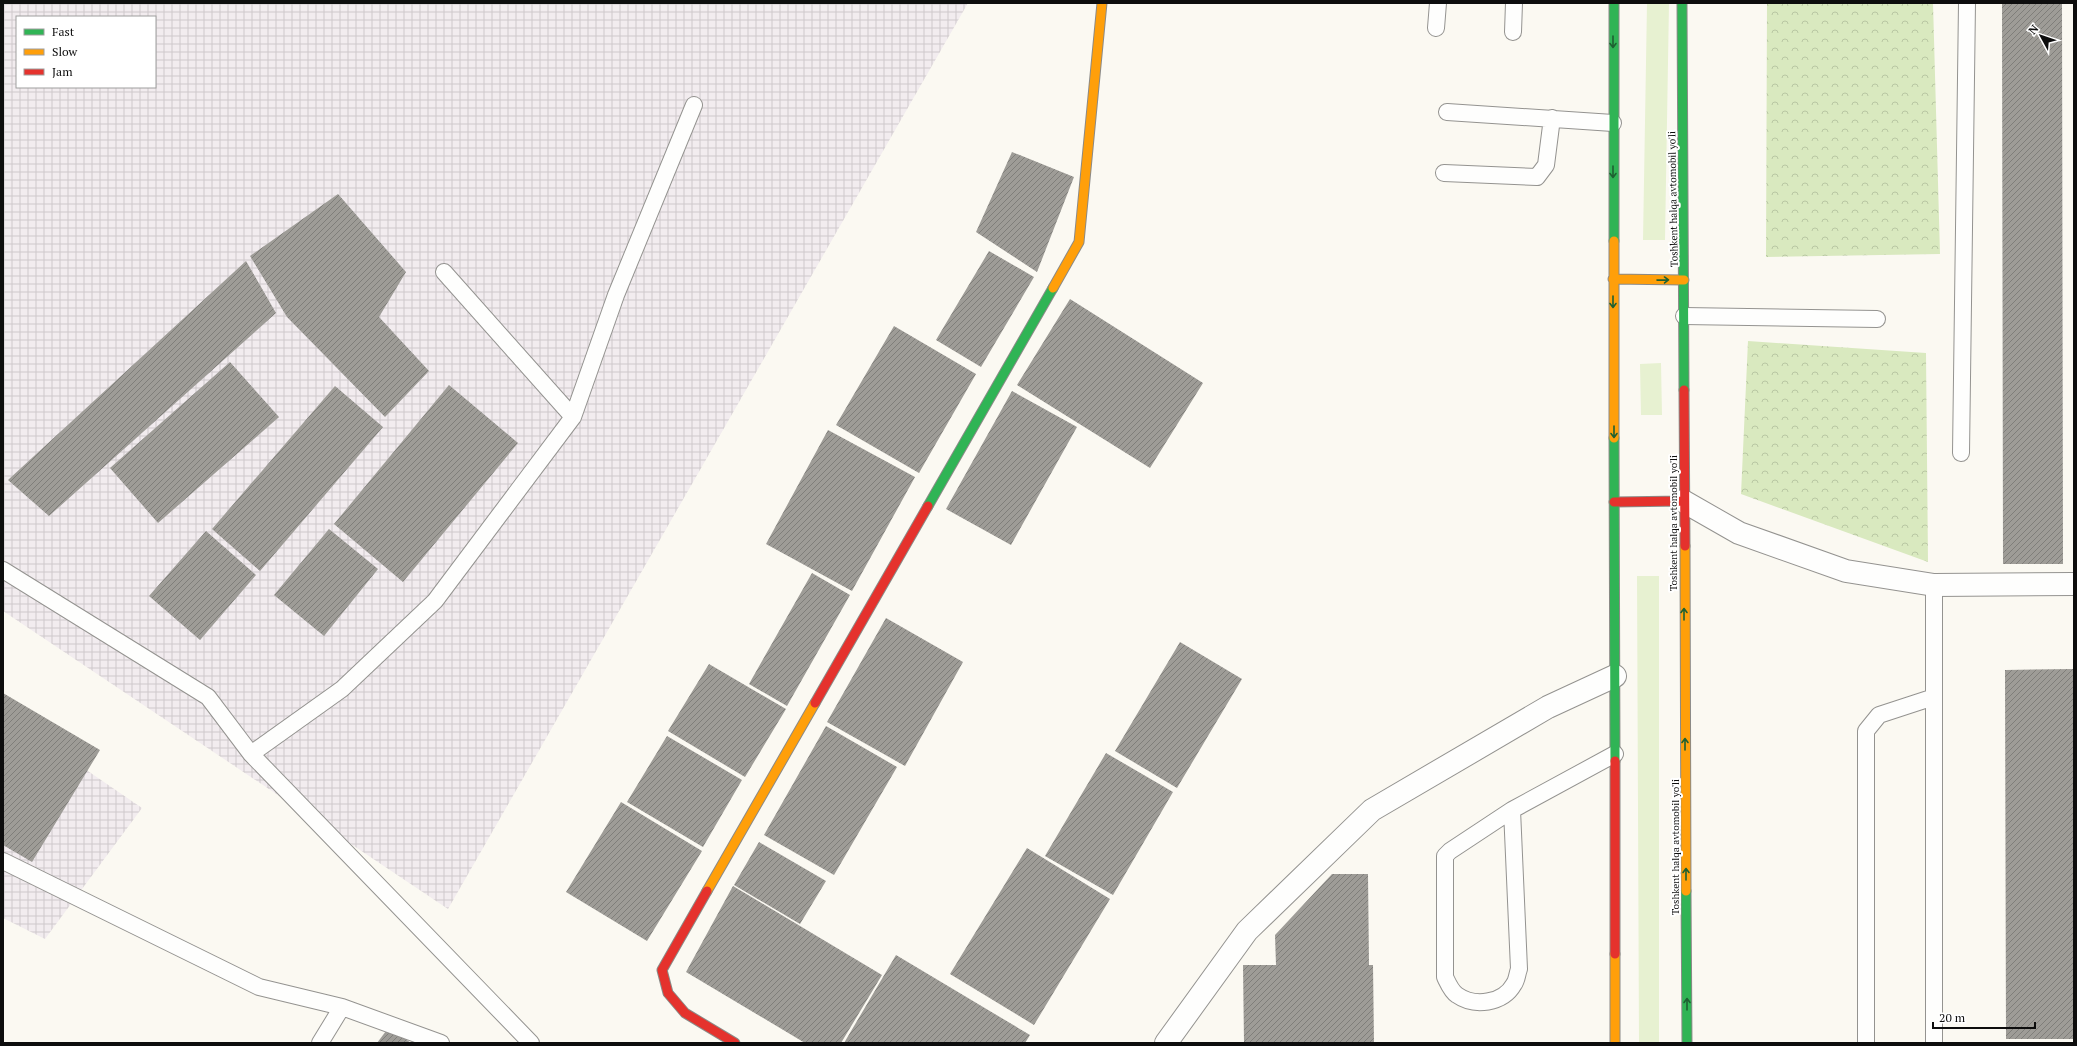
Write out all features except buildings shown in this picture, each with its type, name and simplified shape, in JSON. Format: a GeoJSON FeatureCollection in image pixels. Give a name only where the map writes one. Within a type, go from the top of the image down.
{"type":"FeatureCollection","features":[{"type":"Feature","properties":{"kind":"main road"},"geometry":{"type":"LineString","coordinates":[[736,1043],[685,1013],[668,993],[662,970],[1079,242],[1102,3]]}},
{"type":"Feature","properties":{"kind":"main road"},"geometry":{"type":"LineString","coordinates":[[1614,3],[1613,279],[1615,1043]]}},
{"type":"Feature","properties":{"kind":"main road","name":"Toshkent halqa avtomobil yo'li"},"geometry":{"type":"LineString","coordinates":[[1682,3],[1684,280],[1683,501],[1687,1043]]}},
{"type":"Feature","properties":{"kind":"main road"},"geometry":{"type":"LineString","coordinates":[[1613,279],[1684,280]]}},
{"type":"Feature","properties":{"kind":"main road"},"geometry":{"type":"LineString","coordinates":[[1614,502],[1683,501]]}},
{"type":"Feature","properties":{"kind":"street"},"geometry":{"type":"LineString","coordinates":[[1683,501],[1739,533],[1846,571],[1934,585],[2074,584]]}},
{"type":"Feature","properties":{"kind":"street"},"geometry":{"type":"LineString","coordinates":[[1166,1043],[1247,931],[1372,810],[1548,707],[1615,676]]}},
{"type":"Feature","properties":{"kind":"lane"},"geometry":{"type":"LineString","coordinates":[[1436,28],[1438,3]]}},
{"type":"Feature","properties":{"kind":"lane"},"geometry":{"type":"LineString","coordinates":[[1513,32],[1514,3]]}},
{"type":"Feature","properties":{"kind":"lane"},"geometry":{"type":"LineString","coordinates":[[1961,453],[1967,3]]}},
{"type":"Feature","properties":{"kind":"lane"},"geometry":{"type":"LineString","coordinates":[[251,754],[342,689],[435,600],[573,417],[616,295],[694,105]]}},
{"type":"Feature","properties":{"kind":"lane"},"geometry":{"type":"LineString","coordinates":[[1448,112],[1613,123]]}},
{"type":"Feature","properties":{"kind":"lane"},"geometry":{"type":"LineString","coordinates":[[1444,173],[1537,177],[1546,165],[1552,118]]}},
{"type":"Feature","properties":{"kind":"lane"},"geometry":{"type":"LineString","coordinates":[[444,272],[573,417]]}},
{"type":"Feature","properties":{"kind":"lane"},"geometry":{"type":"LineString","coordinates":[[1684,316],[1877,319]]}},
{"type":"Feature","properties":{"kind":"lane"},"geometry":{"type":"LineString","coordinates":[[3,570],[208,697],[251,754],[531,1043]]}},
{"type":"Feature","properties":{"kind":"lane"},"geometry":{"type":"LineString","coordinates":[[1934,585],[1934,1043]]}},
{"type":"Feature","properties":{"kind":"lane"},"geometry":{"type":"LineString","coordinates":[[1866,1043],[1866,731],[1879,715],[1934,697]]}},
{"type":"Feature","properties":{"kind":"lane"},"geometry":{"type":"LineString","coordinates":[[1512,810],[1519,969],[1514,984],[1503,996],[1489,1002],[1469,1001],[1455,994],[1445,977],[1446,856],[1450,851],[1512,810],[1615,754]]}},
{"type":"Feature","properties":{"kind":"lane"},"geometry":{"type":"LineString","coordinates":[[3,861],[259,987],[342,1007],[441,1043]]}},
{"type":"Feature","properties":{"kind":"lane"},"geometry":{"type":"LineString","coordinates":[[320,1043],[342,1007]]}},
{"type":"Feature","properties":{"kind":"shaded area"},"geometry":{"type":"Polygon","coordinates":[[[3,3],[968,3],[448,909],[3,611],[3,3]]]}},
{"type":"Feature","properties":{"kind":"shaded area"},"geometry":{"type":"Polygon","coordinates":[[[3,713],[142,808],[45,939],[3,918],[3,713]]]}},
{"type":"Feature","properties":{"kind":"green space"},"geometry":{"type":"Polygon","coordinates":[[[1647,3],[1669,3],[1665,240],[1643,240],[1647,3]]]}},
{"type":"Feature","properties":{"kind":"green space"},"geometry":{"type":"Polygon","coordinates":[[[1767,3],[1933,3],[1940,254],[1766,257],[1767,3]]]}},
{"type":"Feature","properties":{"kind":"green space"},"geometry":{"type":"Polygon","coordinates":[[[1748,341],[1926,353],[1928,562],[1741,494],[1748,341]]]}},
{"type":"Feature","properties":{"kind":"green space"},"geometry":{"type":"Polygon","coordinates":[[[1661,363],[1662,415],[1641,415],[1640,364],[1661,363]]]}},
{"type":"Feature","properties":{"kind":"green space"},"geometry":{"type":"Polygon","coordinates":[[[1637,576],[1659,576],[1659,1043],[1639,1043],[1637,576]]]}},
{"type":"Feature","properties":{"kind":"traffic: fast"},"geometry":{"type":"LineString","coordinates":[[1614,3],[1614,241]]}},
{"type":"Feature","properties":{"kind":"traffic: fast"},"geometry":{"type":"LineString","coordinates":[[1682,3],[1684,390]]}},
{"type":"Feature","properties":{"kind":"traffic: fast"},"geometry":{"type":"LineString","coordinates":[[928,506],[1053,288]]}},
{"type":"Feature","properties":{"kind":"traffic: fast"},"geometry":{"type":"LineString","coordinates":[[1614,438],[1615,761]]}},
{"type":"Feature","properties":{"kind":"traffic: fast"},"geometry":{"type":"LineString","coordinates":[[1686,891],[1687,1043]]}},
{"type":"Feature","properties":{"kind":"traffic: slow"},"geometry":{"type":"LineString","coordinates":[[1053,288],[1079,242],[1102,3]]}},
{"type":"Feature","properties":{"kind":"traffic: slow"},"geometry":{"type":"LineString","coordinates":[[1614,241],[1614,438]]}},
{"type":"Feature","properties":{"kind":"traffic: slow"},"geometry":{"type":"LineString","coordinates":[[1613,279],[1684,280]]}},
{"type":"Feature","properties":{"kind":"traffic: slow"},"geometry":{"type":"LineString","coordinates":[[1685,546],[1686,891]]}},
{"type":"Feature","properties":{"kind":"traffic: slow"},"geometry":{"type":"LineString","coordinates":[[707,891],[815,703]]}},
{"type":"Feature","properties":{"kind":"traffic: slow"},"geometry":{"type":"LineString","coordinates":[[1615,954],[1615,1043]]}},
{"type":"Feature","properties":{"kind":"traffic: jam"},"geometry":{"type":"LineString","coordinates":[[1684,390],[1685,546]]}},
{"type":"Feature","properties":{"kind":"traffic: jam"},"geometry":{"type":"LineString","coordinates":[[1614,502],[1683,501]]}},
{"type":"Feature","properties":{"kind":"traffic: jam"},"geometry":{"type":"LineString","coordinates":[[815,703],[928,506]]}},
{"type":"Feature","properties":{"kind":"traffic: jam"},"geometry":{"type":"LineString","coordinates":[[1615,761],[1615,954]]}},
{"type":"Feature","properties":{"kind":"traffic: jam"},"geometry":{"type":"LineString","coordinates":[[707,891],[662,970],[668,993],[685,1013],[735,1043]]}}]}
